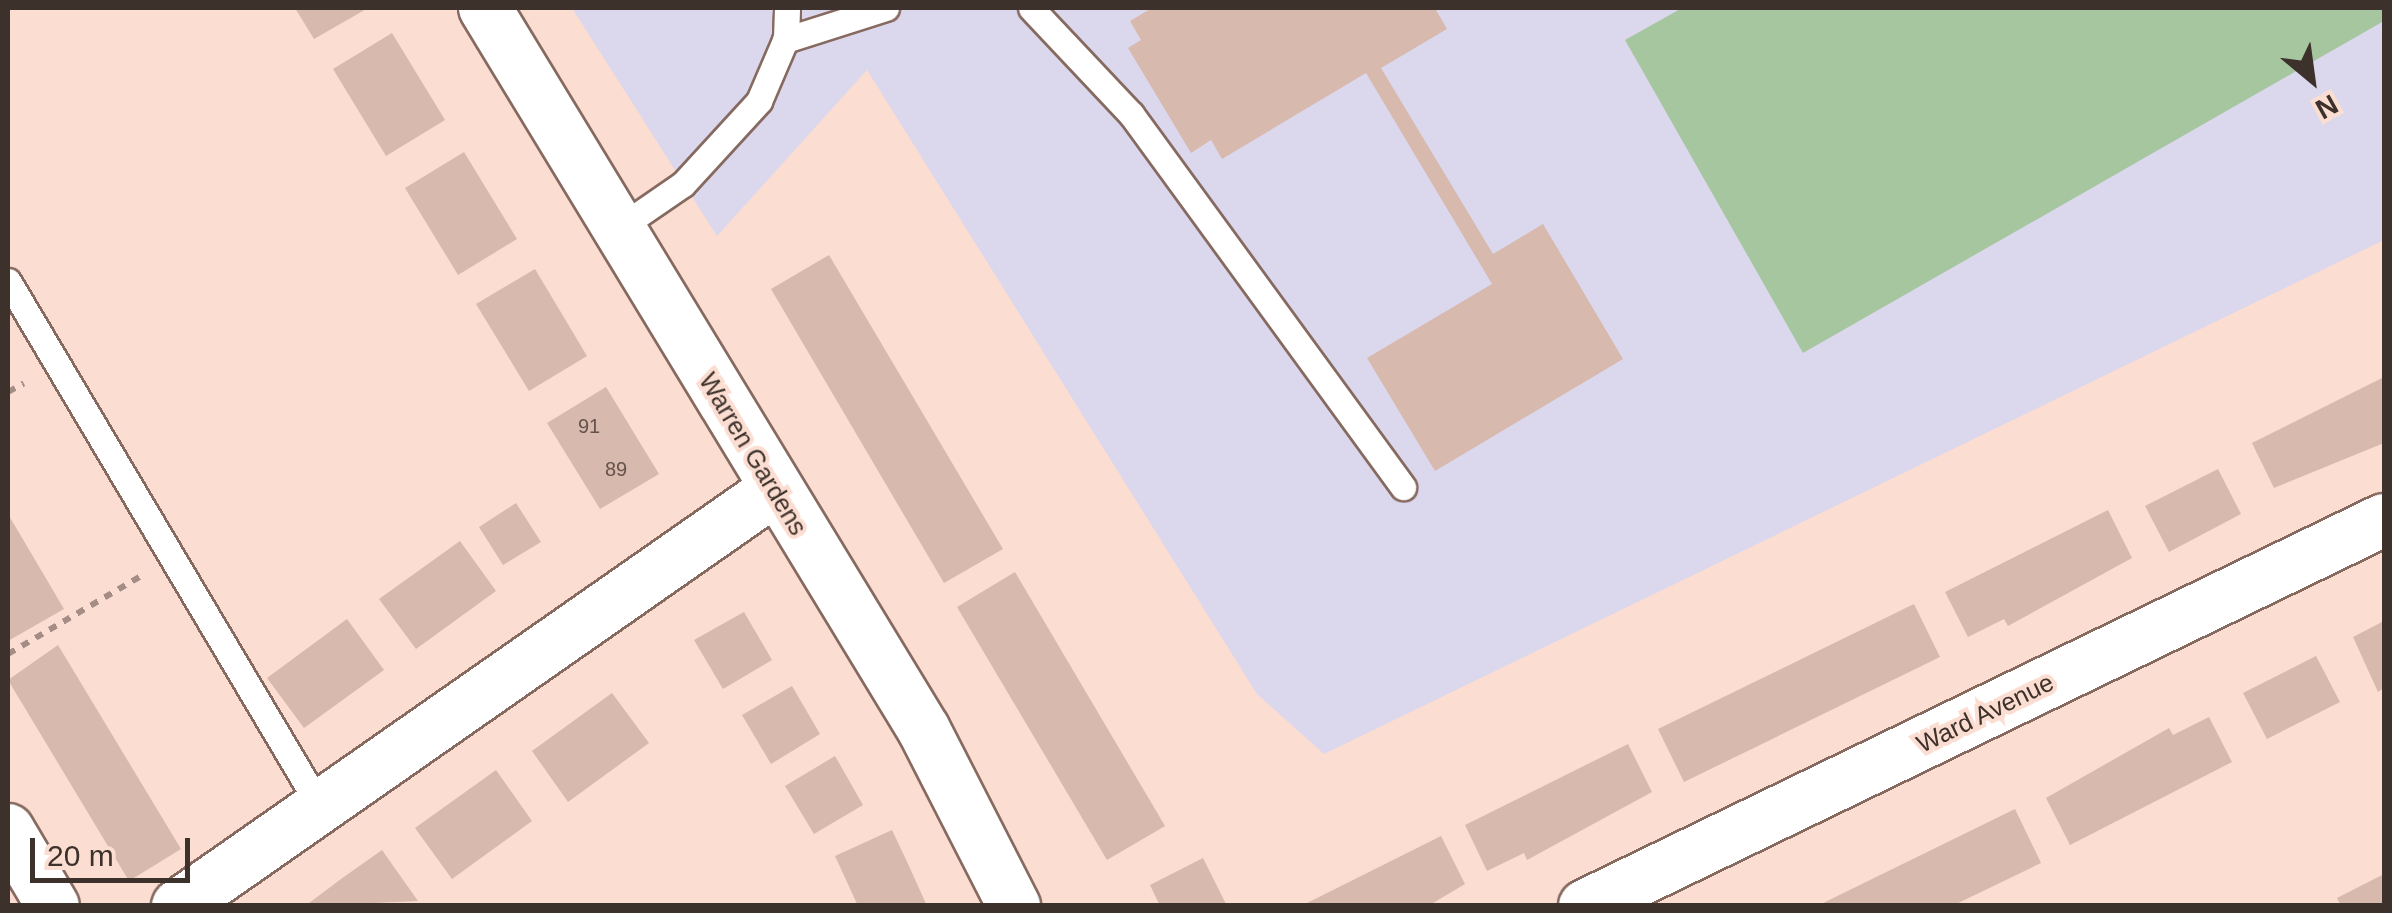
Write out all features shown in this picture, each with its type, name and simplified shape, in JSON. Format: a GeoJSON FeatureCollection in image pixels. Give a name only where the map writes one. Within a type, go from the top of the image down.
{"type":"FeatureCollection","features":[{"type":"Feature","properties":{"kind":"street","name":"Warren Gardens"},"geometry":{"type":"LineString","coordinates":[[485,8],[774,490],[924,730],[1014,906]]}},
{"type":"Feature","properties":{"kind":"street"},"geometry":{"type":"LineString","coordinates":[[178,906],[774,490]]}},
{"type":"Feature","properties":{"kind":"street","name":"Ward Avenue"},"geometry":{"type":"LineString","coordinates":[[1585,906],[2384,520]]}},
{"type":"Feature","properties":{"kind":"street"},"geometry":{"type":"LineString","coordinates":[[8,830],[52,906]]}},
{"type":"Feature","properties":{"kind":"lane"},"geometry":{"type":"LineString","coordinates":[[616,230],[683,184],[759,101],[785,40],[788,8]]}},
{"type":"Feature","properties":{"kind":"lane"},"geometry":{"type":"LineString","coordinates":[[785,40],[886,8]]}},
{"type":"Feature","properties":{"kind":"lane"},"geometry":{"type":"LineString","coordinates":[[1032,8],[1131,114],[1404,487]]}},
{"type":"Feature","properties":{"kind":"lane"},"geometry":{"type":"LineString","coordinates":[[8,281],[168,561],[319,804]]}},
{"type":"Feature","properties":{"kind":"path"},"geometry":{"type":"LineString","coordinates":[[8,654],[168,561]]}},
{"type":"Feature","properties":{"kind":"shaded area"},"geometry":{"type":"Polygon","coordinates":[[[572,8],[2384,8],[2384,240],[1324,754],[1257,694],[867,70],[717,236],[572,8]]]}},
{"type":"Feature","properties":{"kind":"green space"},"geometry":{"type":"Polygon","coordinates":[[[1682,8],[2384,8],[2384,21],[1803,353],[1625,40],[1682,8]]]}},
{"type":"Feature","properties":{"kind":"building"},"geometry":{"type":"Polygon","coordinates":[[[295,8],[368,8],[314,39],[295,8]]]}},
{"type":"Feature","properties":{"kind":"building"},"geometry":{"type":"Polygon","coordinates":[[[1152,8],[1435,8],[1447,29],[1381,68],[1493,254],[1543,224],[1623,359],[1435,471],[1367,358],[1492,284],[1366,73],[1222,159],[1211,140],[1191,153],[1128,48],[1141,40],[1130,21],[1152,8]]]}},
{"type":"Feature","properties":{"kind":"building"},"geometry":{"type":"Polygon","coordinates":[[[392,33],[445,120],[386,156],[333,69],[392,33]]]}},
{"type":"Feature","properties":{"kind":"building"},"geometry":{"type":"Polygon","coordinates":[[[464,152],[517,239],[458,275],[405,188],[464,152]]]}},
{"type":"Feature","properties":{"kind":"building"},"geometry":{"type":"Polygon","coordinates":[[[829,255],[1003,549],[944,583],[771,289],[829,255]]]}},
{"type":"Feature","properties":{"kind":"building"},"geometry":{"type":"Polygon","coordinates":[[[535,269],[587,356],[529,391],[476,304],[535,269]]]}},
{"type":"Feature","properties":{"kind":"building"},"geometry":{"type":"Polygon","coordinates":[[[2384,377],[2384,443],[2274,488],[2252,443],[2384,377]]]}},
{"type":"Feature","properties":{"kind":"building"},"geometry":{"type":"Polygon","coordinates":[[[606,387],[659,474],[600,509],[547,423],[606,387]]]}},
{"type":"Feature","properties":{"kind":"building"},"geometry":{"type":"Polygon","coordinates":[[[2218,469],[2241,514],[2169,552],[2145,506],[2218,469]]]}},
{"type":"Feature","properties":{"kind":"building"},"geometry":{"type":"Polygon","coordinates":[[[516,503],[541,542],[503,565],[479,527],[516,503]]]}},
{"type":"Feature","properties":{"kind":"building"},"geometry":{"type":"Polygon","coordinates":[[[2108,510],[2132,558],[2008,626],[2004,619],[1968,637],[1945,592],[2108,510]]]}},
{"type":"Feature","properties":{"kind":"building"},"geometry":{"type":"Polygon","coordinates":[[[8,514],[64,609],[8,641],[8,514]]]}},
{"type":"Feature","properties":{"kind":"building"},"geometry":{"type":"Polygon","coordinates":[[[460,541],[496,591],[416,649],[379,599],[460,541]]]}},
{"type":"Feature","properties":{"kind":"building"},"geometry":{"type":"Polygon","coordinates":[[[1015,572],[1165,826],[1107,860],[957,607],[1015,572]]]}},
{"type":"Feature","properties":{"kind":"building"},"geometry":{"type":"Polygon","coordinates":[[[1914,604],[1940,657],[1684,782],[1658,729],[1914,604]]]}},
{"type":"Feature","properties":{"kind":"building"},"geometry":{"type":"Polygon","coordinates":[[[744,612],[772,660],[723,689],[694,640],[744,612]]]}},
{"type":"Feature","properties":{"kind":"building"},"geometry":{"type":"Polygon","coordinates":[[[347,619],[384,670],[304,728],[267,678],[347,619]]]}},
{"type":"Feature","properties":{"kind":"building"},"geometry":{"type":"Polygon","coordinates":[[[2384,621],[2384,688],[2378,692],[2353,637],[2384,621]]]}},
{"type":"Feature","properties":{"kind":"building"},"geometry":{"type":"Polygon","coordinates":[[[58,645],[181,849],[129,881],[8,680],[58,645]]]}},
{"type":"Feature","properties":{"kind":"building"},"geometry":{"type":"Polygon","coordinates":[[[2316,656],[2340,702],[2267,739],[2243,693],[2316,656]]]}},
{"type":"Feature","properties":{"kind":"building"},"geometry":{"type":"Polygon","coordinates":[[[792,686],[820,734],[771,764],[742,715],[792,686]]]}},
{"type":"Feature","properties":{"kind":"building"},"geometry":{"type":"Polygon","coordinates":[[[612,693],[649,743],[568,802],[532,751],[612,693]]]}},
{"type":"Feature","properties":{"kind":"building"},"geometry":{"type":"Polygon","coordinates":[[[2209,717],[2232,762],[2070,845],[2046,798],[2169,728],[2173,735],[2209,717]]]}},
{"type":"Feature","properties":{"kind":"building"},"geometry":{"type":"Polygon","coordinates":[[[1628,744],[1652,792],[1527,860],[1524,853],[1487,871],[1465,825],[1628,744]]]}},
{"type":"Feature","properties":{"kind":"building"},"geometry":{"type":"Polygon","coordinates":[[[835,756],[863,805],[814,834],[785,786],[835,756]]]}},
{"type":"Feature","properties":{"kind":"building"},"geometry":{"type":"Polygon","coordinates":[[[496,770],[532,821],[452,879],[415,828],[496,770]]]}},
{"type":"Feature","properties":{"kind":"building"},"geometry":{"type":"Polygon","coordinates":[[[2015,809],[2041,863],[1952,906],[1817,906],[2015,809]]]}},
{"type":"Feature","properties":{"kind":"building"},"geometry":{"type":"Polygon","coordinates":[[[892,830],[927,906],[858,906],[835,856],[892,830]]]}},
{"type":"Feature","properties":{"kind":"building"},"geometry":{"type":"Polygon","coordinates":[[[1441,836],[1465,884],[1428,906],[1301,906],[1441,836]]]}},
{"type":"Feature","properties":{"kind":"building"},"geometry":{"type":"Polygon","coordinates":[[[382,850],[418,901],[305,906],[341,879],[382,850]]]}},
{"type":"Feature","properties":{"kind":"building"},"geometry":{"type":"Polygon","coordinates":[[[1203,858],[1227,906],[1160,906],[1150,885],[1203,858]]]}},
{"type":"Feature","properties":{"kind":"building"},"geometry":{"type":"Polygon","coordinates":[[[2384,874],[2384,906],[2341,906],[2337,898],[2384,874]]]}}]}
